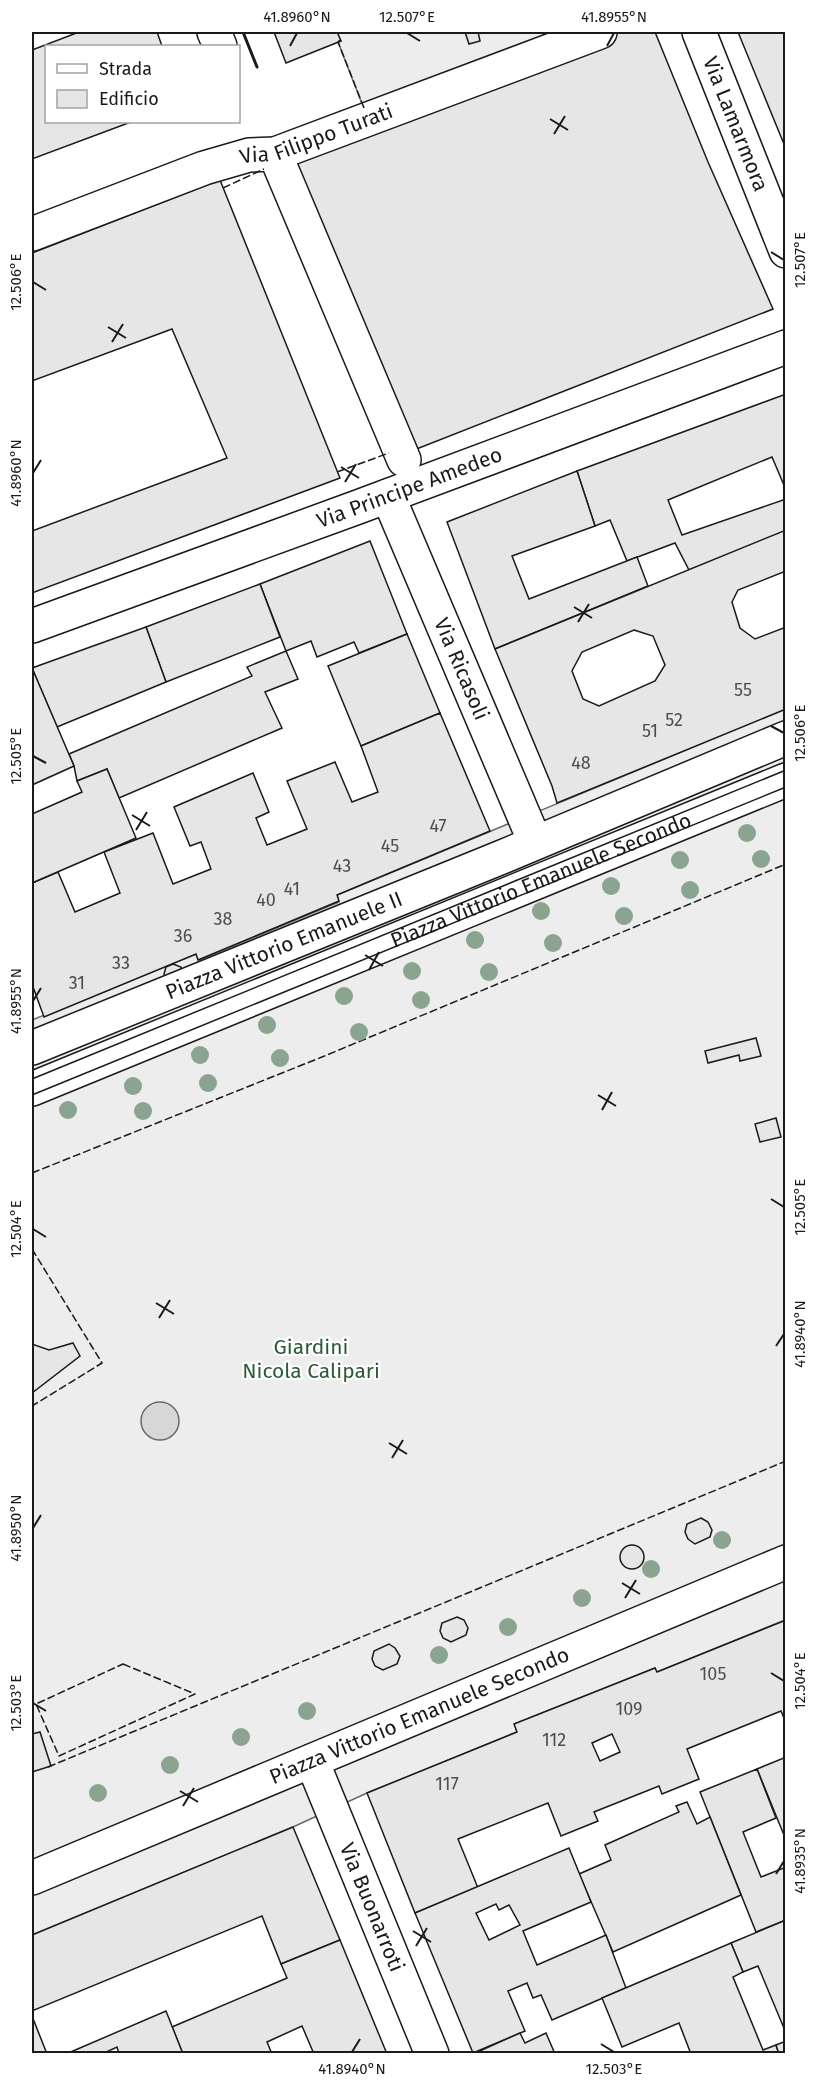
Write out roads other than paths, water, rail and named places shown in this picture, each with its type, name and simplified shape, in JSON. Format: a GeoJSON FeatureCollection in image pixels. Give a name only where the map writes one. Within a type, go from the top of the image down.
{"type":"FeatureCollection","features":[{"type":"Feature","properties":{"kind":"street","name":"Via Filippo Turati"},"geometry":{"type":"LineString","coordinates":[[32,234],[219,163],[249,155],[275,154],[600,32]]}},
{"type":"Feature","properties":{"kind":"street","name":"Via Lamarmora"},"geometry":{"type":"LineString","coordinates":[[699,32],[786,250]]}},
{"type":"Feature","properties":{"kind":"street"},"geometry":{"type":"LineString","coordinates":[[275,154],[404,460]]}},
{"type":"Feature","properties":{"kind":"street","name":"Via Principe Amedeo"},"geometry":{"type":"LineString","coordinates":[[32,626],[786,347]]}},
{"type":"Feature","properties":{"kind":"street","name":"Via Ricasoli"},"geometry":{"type":"LineString","coordinates":[[388,496],[535,842]]}},
{"type":"Feature","properties":{"kind":"street","name":"Piazza Vittorio Emanuele Secondo"},"geometry":{"type":"LineString","coordinates":[[535,842],[786,738]]}},
{"type":"Feature","properties":{"kind":"street","name":"Piazza Vittorio Emanuele Secondo"},"geometry":{"type":"LineString","coordinates":[[32,1089],[786,780]]}},
{"type":"Feature","properties":{"kind":"street","name":"Piazza Vittorio Emanuele II"},"geometry":{"type":"LineString","coordinates":[[32,1048],[535,842]]}},
{"type":"Feature","properties":{"kind":"street","name":"Piazza Vittorio Emanuele Secondo"},"geometry":{"type":"LineString","coordinates":[[38,1872],[312,1761],[469,1693],[786,1562]]}},
{"type":"Feature","properties":{"kind":"street","name":"Via Buonarroti"},"geometry":{"type":"LineString","coordinates":[[312,1761],[432,2054]]}},
{"type":"Feature","properties":{"kind":"tram line"},"geometry":{"type":"LineString","coordinates":[[32,1079],[786,770]]}},
{"type":"Feature","properties":{"kind":"tram line"},"geometry":{"type":"LineString","coordinates":[[32,1095],[786,787]]}},
{"type":"Feature","properties":{"kind":"park label","name":"Giardini Nicola Calipari"},"geometry":{"type":"Point","coordinates":[311,1359]}}]}
